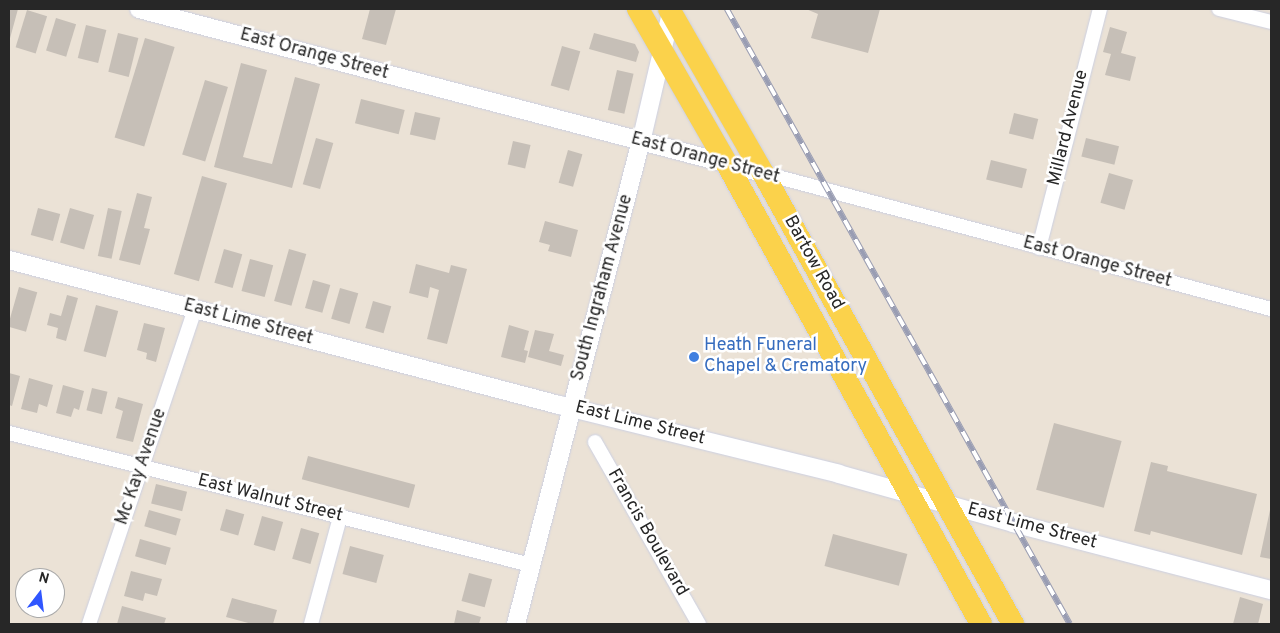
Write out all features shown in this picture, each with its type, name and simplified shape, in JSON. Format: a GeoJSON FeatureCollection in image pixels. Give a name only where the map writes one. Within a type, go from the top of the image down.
{"type":"FeatureCollection","features":[{"type":"Feature","properties":{"kind":"main road","name":"Bartow Road"},"geometry":{"type":"LineString","coordinates":[[638,9],[728,164],[981,624]]}},
{"type":"Feature","properties":{"kind":"main road","name":"Bartow Road"},"geometry":{"type":"LineString","coordinates":[[671,10],[1013,624]]}},
{"type":"Feature","properties":{"kind":"street","name":"East Orange Street"},"geometry":{"type":"LineString","coordinates":[[139,9],[1271,308]]}},
{"type":"Feature","properties":{"kind":"street","name":"Millard Avenue"},"geometry":{"type":"LineString","coordinates":[[1039,248],[1100,9]]}},
{"type":"Feature","properties":{"kind":"street"},"geometry":{"type":"LineString","coordinates":[[1219,9],[1271,22]]}},
{"type":"Feature","properties":{"kind":"street","name":"South Ingraham Avenue"},"geometry":{"type":"LineString","coordinates":[[516,624],[641,142],[671,10]]}},
{"type":"Feature","properties":{"kind":"street","name":"East Lime Street"},"geometry":{"type":"LineString","coordinates":[[9,260],[572,408],[840,474],[908,494],[1271,590]]}},
{"type":"Feature","properties":{"kind":"street","name":"Mc Kay Avenue"},"geometry":{"type":"LineString","coordinates":[[89,624],[195,309]]}},
{"type":"Feature","properties":{"kind":"street","name":"East Walnut Street"},"geometry":{"type":"LineString","coordinates":[[9,433],[531,565]]}},
{"type":"Feature","properties":{"kind":"street","name":"Francis Boulevard"},"geometry":{"type":"LineString","coordinates":[[594,442],[699,624]]}},
{"type":"Feature","properties":{"kind":"street"},"geometry":{"type":"LineString","coordinates":[[311,624],[340,517]]}},
{"type":"Feature","properties":{"kind":"building"},"geometry":{"type":"Polygon","coordinates":[[[9,9],[18,9],[9,42],[9,9]]]}},
{"type":"Feature","properties":{"kind":"building"},"geometry":{"type":"Polygon","coordinates":[[[370,9],[396,9],[386,45],[362,39],[370,9]]]}},
{"type":"Feature","properties":{"kind":"building"},"geometry":{"type":"Polygon","coordinates":[[[806,9],[880,9],[868,53],[811,38],[818,14],[806,9]]]}},
{"type":"Feature","properties":{"kind":"building"},"geometry":{"type":"Polygon","coordinates":[[[27,10],[47,16],[36,53],[16,47],[27,10]]]}},
{"type":"Feature","properties":{"kind":"building"},"geometry":{"type":"Polygon","coordinates":[[[56,18],[76,24],[66,57],[46,51],[56,18]]]}},
{"type":"Feature","properties":{"kind":"building"},"geometry":{"type":"Polygon","coordinates":[[[86,25],[106,30],[98,63],[78,58],[86,25]]]}},
{"type":"Feature","properties":{"kind":"building"},"geometry":{"type":"Polygon","coordinates":[[[1110,27],[1127,32],[1121,53],[1136,57],[1130,81],[1105,75],[1111,54],[1103,52],[1110,27]]]}},
{"type":"Feature","properties":{"kind":"building"},"geometry":{"type":"Polygon","coordinates":[[[118,33],[138,38],[129,77],[108,72],[118,33]]]}},
{"type":"Feature","properties":{"kind":"building"},"geometry":{"type":"Polygon","coordinates":[[[594,33],[635,44],[639,52],[636,62],[589,49],[594,33]]]}},
{"type":"Feature","properties":{"kind":"building"},"geometry":{"type":"Polygon","coordinates":[[[145,38],[175,47],[144,147],[115,137],[145,38]]]}},
{"type":"Feature","properties":{"kind":"building"},"geometry":{"type":"Polygon","coordinates":[[[562,46],[580,51],[569,91],[551,85],[562,46]]]}},
{"type":"Feature","properties":{"kind":"building"},"geometry":{"type":"Polygon","coordinates":[[[241,63],[267,70],[243,157],[272,164],[295,77],[320,84],[292,188],[214,167],[241,63]]]}},
{"type":"Feature","properties":{"kind":"building"},"geometry":{"type":"Polygon","coordinates":[[[617,70],[634,74],[624,114],[608,110],[617,70]]]}},
{"type":"Feature","properties":{"kind":"building"},"geometry":{"type":"Polygon","coordinates":[[[205,80],[228,87],[205,162],[182,155],[205,80]]]}},
{"type":"Feature","properties":{"kind":"building"},"geometry":{"type":"Polygon","coordinates":[[[361,99],[405,110],[399,134],[355,123],[361,99]]]}},
{"type":"Feature","properties":{"kind":"building"},"geometry":{"type":"Polygon","coordinates":[[[415,112],[440,118],[435,140],[410,134],[415,112]]]}},
{"type":"Feature","properties":{"kind":"building"},"geometry":{"type":"Polygon","coordinates":[[[1014,113],[1038,119],[1033,139],[1009,133],[1014,113]]]}},
{"type":"Feature","properties":{"kind":"building"},"geometry":{"type":"Polygon","coordinates":[[[316,138],[333,143],[320,189],[303,184],[316,138]]]}},
{"type":"Feature","properties":{"kind":"building"},"geometry":{"type":"Polygon","coordinates":[[[1086,138],[1119,146],[1114,165],[1081,156],[1086,138]]]}},
{"type":"Feature","properties":{"kind":"building"},"geometry":{"type":"Polygon","coordinates":[[[513,141],[531,145],[525,168],[508,164],[513,141]]]}},
{"type":"Feature","properties":{"kind":"building"},"geometry":{"type":"Polygon","coordinates":[[[568,150],[582,154],[573,187],[559,183],[568,150]]]}},
{"type":"Feature","properties":{"kind":"building"},"geometry":{"type":"Polygon","coordinates":[[[991,160],[1027,169],[1022,188],[986,179],[991,160]]]}},
{"type":"Feature","properties":{"kind":"building"},"geometry":{"type":"Polygon","coordinates":[[[1109,173],[1133,180],[1124,210],[1100,203],[1109,173]]]}},
{"type":"Feature","properties":{"kind":"building"},"geometry":{"type":"Polygon","coordinates":[[[202,176],[227,183],[199,281],[174,274],[202,176]]]}},
{"type":"Feature","properties":{"kind":"building"},"geometry":{"type":"Polygon","coordinates":[[[137,193],[152,197],[144,228],[150,229],[140,265],[119,260],[137,193]]]}},
{"type":"Feature","properties":{"kind":"building"},"geometry":{"type":"Polygon","coordinates":[[[38,208],[60,214],[53,241],[31,235],[38,208]]]}},
{"type":"Feature","properties":{"kind":"building"},"geometry":{"type":"Polygon","coordinates":[[[70,208],[94,215],[84,249],[60,243],[70,208]]]}},
{"type":"Feature","properties":{"kind":"building"},"geometry":{"type":"Polygon","coordinates":[[[108,208],[122,211],[112,259],[98,256],[108,208]]]}},
{"type":"Feature","properties":{"kind":"building"},"geometry":{"type":"Polygon","coordinates":[[[545,221],[578,230],[571,257],[548,251],[550,245],[539,242],[545,221]]]}},
{"type":"Feature","properties":{"kind":"building"},"geometry":{"type":"Polygon","coordinates":[[[224,249],[242,254],[233,288],[214,283],[224,249]]]}},
{"type":"Feature","properties":{"kind":"building"},"geometry":{"type":"Polygon","coordinates":[[[289,249],[306,254],[291,306],[274,301],[289,249]]]}},
{"type":"Feature","properties":{"kind":"building"},"geometry":{"type":"Polygon","coordinates":[[[250,259],[273,265],[265,297],[241,291],[250,259]]]}},
{"type":"Feature","properties":{"kind":"building"},"geometry":{"type":"Polygon","coordinates":[[[416,264],[449,273],[451,265],[467,269],[447,344],[427,339],[439,290],[430,287],[428,298],[409,293],[416,264]]]}},
{"type":"Feature","properties":{"kind":"building"},"geometry":{"type":"Polygon","coordinates":[[[313,280],[330,285],[322,313],[305,308],[313,280]]]}},
{"type":"Feature","properties":{"kind":"building"},"geometry":{"type":"Polygon","coordinates":[[[19,287],[37,292],[26,332],[9,327],[19,287]]]}},
{"type":"Feature","properties":{"kind":"building"},"geometry":{"type":"Polygon","coordinates":[[[340,288],[358,293],[349,324],[331,319],[340,288]]]}},
{"type":"Feature","properties":{"kind":"building"},"geometry":{"type":"Polygon","coordinates":[[[67,295],[78,298],[66,341],[56,338],[58,328],[47,325],[50,313],[61,316],[67,295]]]}},
{"type":"Feature","properties":{"kind":"building"},"geometry":{"type":"Polygon","coordinates":[[[373,301],[391,306],[384,333],[365,328],[373,301]]]}},
{"type":"Feature","properties":{"kind":"building"},"geometry":{"type":"Polygon","coordinates":[[[96,305],[118,311],[106,357],[84,351],[96,305]]]}},
{"type":"Feature","properties":{"kind":"building"},"geometry":{"type":"Polygon","coordinates":[[[144,323],[165,328],[156,362],[146,359],[147,353],[137,350],[144,323]]]}},
{"type":"Feature","properties":{"kind":"building"},"geometry":{"type":"Polygon","coordinates":[[[509,325],[529,331],[524,350],[528,351],[525,363],[501,357],[509,325]]]}},
{"type":"Feature","properties":{"kind":"building"},"geometry":{"type":"Polygon","coordinates":[[[535,330],[554,334],[549,351],[564,355],[561,366],[528,357],[535,330]]]}},
{"type":"Feature","properties":{"kind":"building"},"geometry":{"type":"Polygon","coordinates":[[[9,373],[20,376],[12,406],[9,405],[9,373]]]}},
{"type":"Feature","properties":{"kind":"building"},"geometry":{"type":"Polygon","coordinates":[[[29,378],[53,385],[47,407],[39,404],[37,413],[21,409],[29,378]]]}},
{"type":"Feature","properties":{"kind":"building"},"geometry":{"type":"Polygon","coordinates":[[[63,385],[84,391],[79,410],[74,408],[71,417],[56,413],[63,385]]]}},
{"type":"Feature","properties":{"kind":"building"},"geometry":{"type":"Polygon","coordinates":[[[92,388],[108,392],[102,414],[86,410],[92,388]]]}},
{"type":"Feature","properties":{"kind":"building"},"geometry":{"type":"Polygon","coordinates":[[[118,397],[143,404],[133,442],[116,438],[123,411],[115,408],[118,397]]]}},
{"type":"Feature","properties":{"kind":"building"},"geometry":{"type":"Polygon","coordinates":[[[1054,423],[1122,441],[1104,508],[1036,490],[1054,423]]]}},
{"type":"Feature","properties":{"kind":"building"},"geometry":{"type":"Polygon","coordinates":[[[308,456],[415,485],[409,508],[302,479],[308,456]]]}},
{"type":"Feature","properties":{"kind":"building"},"geometry":{"type":"Polygon","coordinates":[[[1151,462],[1168,466],[1167,471],[1257,494],[1242,555],[1151,531],[1150,535],[1134,531],[1151,462]]]}},
{"type":"Feature","properties":{"kind":"building"},"geometry":{"type":"Polygon","coordinates":[[[156,484],[187,492],[182,511],[151,503],[156,484]]]}},
{"type":"Feature","properties":{"kind":"building"},"geometry":{"type":"Polygon","coordinates":[[[226,509],[244,514],[238,535],[220,530],[226,509]]]}},
{"type":"Feature","properties":{"kind":"building"},"geometry":{"type":"Polygon","coordinates":[[[149,510],[181,519],[176,535],[144,526],[149,510]]]}},
{"type":"Feature","properties":{"kind":"building"},"geometry":{"type":"Polygon","coordinates":[[[1271,510],[1271,559],[1260,557],[1271,510]]]}},
{"type":"Feature","properties":{"kind":"building"},"geometry":{"type":"Polygon","coordinates":[[[262,516],[283,522],[275,551],[254,545],[262,516]]]}},
{"type":"Feature","properties":{"kind":"building"},"geometry":{"type":"Polygon","coordinates":[[[301,528],[319,533],[310,564],[292,559],[301,528]]]}},
{"type":"Feature","properties":{"kind":"building"},"geometry":{"type":"Polygon","coordinates":[[[833,534],[907,554],[899,586],[824,566],[833,534]]]}},
{"type":"Feature","properties":{"kind":"building"},"geometry":{"type":"Polygon","coordinates":[[[140,539],[171,548],[166,565],[135,556],[140,539]]]}},
{"type":"Feature","properties":{"kind":"building"},"geometry":{"type":"Polygon","coordinates":[[[350,546],[384,555],[376,583],[342,574],[350,546]]]}},
{"type":"Feature","properties":{"kind":"building"},"geometry":{"type":"Polygon","coordinates":[[[131,571],[162,579],[157,596],[145,593],[143,601],[124,596],[131,571]]]}},
{"type":"Feature","properties":{"kind":"building"},"geometry":{"type":"Polygon","coordinates":[[[469,573],[492,579],[485,607],[461,601],[469,573]]]}},
{"type":"Feature","properties":{"kind":"building"},"geometry":{"type":"Polygon","coordinates":[[[1240,597],[1263,604],[1258,624],[1233,624],[1240,597]]]}},
{"type":"Feature","properties":{"kind":"building"},"geometry":{"type":"Polygon","coordinates":[[[232,598],[277,610],[273,624],[252,624],[226,617],[232,598]]]}},
{"type":"Feature","properties":{"kind":"building"},"geometry":{"type":"Polygon","coordinates":[[[122,606],[166,618],[164,624],[117,624],[122,606]]]}},
{"type":"Feature","properties":{"kind":"building"},"geometry":{"type":"Polygon","coordinates":[[[457,610],[481,617],[479,624],[454,624],[457,610]]]}},
{"type":"Feature","properties":{"kind":"railway"},"geometry":{"type":"LineString","coordinates":[[727,9],[1070,624]]}},
{"type":"Feature","properties":{"kind":"place","name":"Heath Funeral Chapel & Crematory"},"geometry":{"type":"Point","coordinates":[694,357]}}]}
